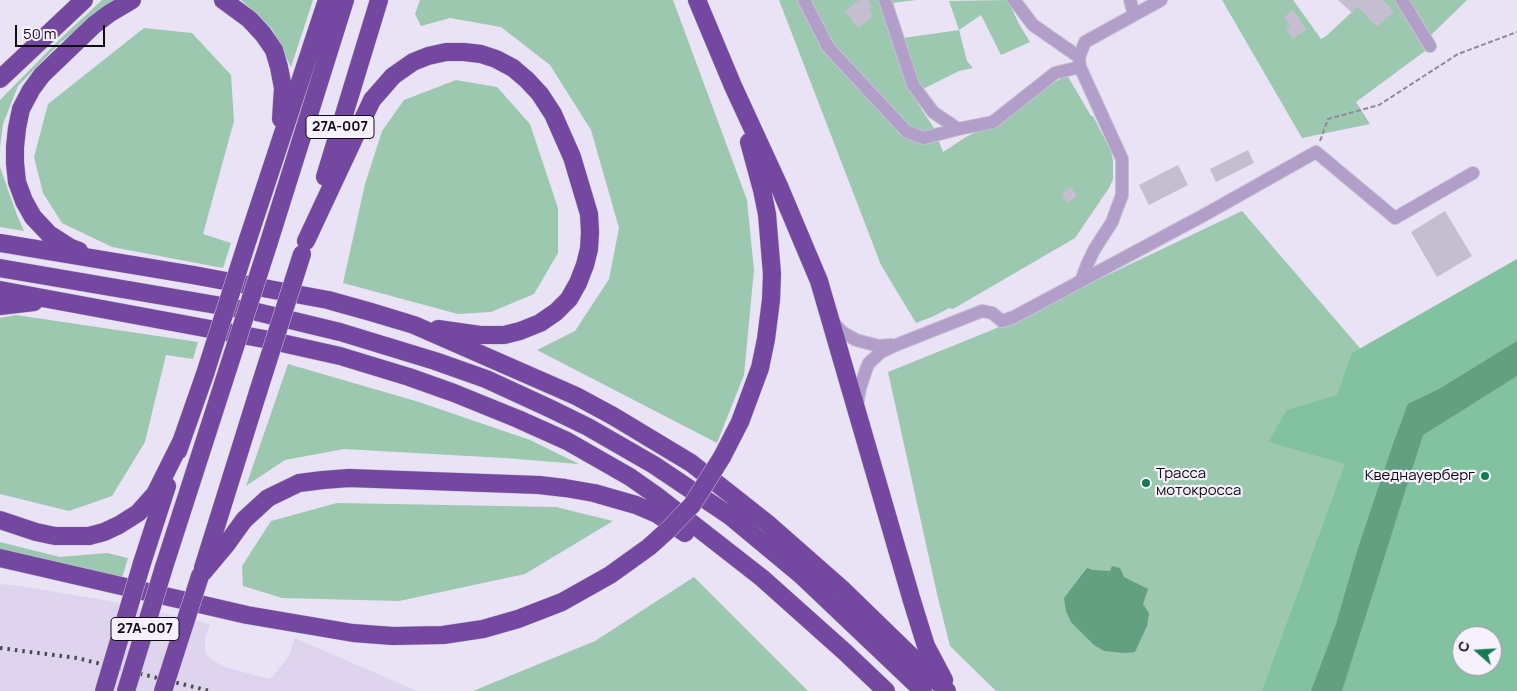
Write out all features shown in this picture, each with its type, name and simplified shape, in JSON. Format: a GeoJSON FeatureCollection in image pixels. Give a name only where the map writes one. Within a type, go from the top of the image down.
{"type":"FeatureCollection","features":[{"type":"Feature","properties":{"kind":"highway"},"geometry":{"type":"LineString","coordinates":[[0,79],[84,0]]}},
{"type":"Feature","properties":{"kind":"highway"},"geometry":{"type":"LineString","coordinates":[[108,261],[70,248],[49,234],[34,217],[24,201],[17,182],[15,147],[21,109],[42,75],[94,25],[132,0]]}},
{"type":"Feature","properties":{"kind":"highway"},"geometry":{"type":"LineString","coordinates":[[223,0],[249,18],[274,50],[283,88],[280,140]]}},
{"type":"Feature","properties":{"kind":"highway"},"geometry":{"type":"LineString","coordinates":[[104,691],[142,563],[327,0]]}},
{"type":"Feature","properties":{"kind":"highway","name":"27А-007"},"geometry":{"type":"LineString","coordinates":[[126,691],[345,0]]}},
{"type":"Feature","properties":{"kind":"highway","name":"27А-007"},"geometry":{"type":"LineString","coordinates":[[163,691],[304,248],[379,0]]}},
{"type":"Feature","properties":{"kind":"highway"},"geometry":{"type":"LineString","coordinates":[[697,0],[819,281],[926,646],[949,691]]}},
{"type":"Feature","properties":{"kind":"highway"},"geometry":{"type":"LineString","coordinates":[[304,248],[372,100],[393,76],[413,62],[446,52],[481,54],[513,68],[540,94],[549,107],[572,157],[588,214],[589,248],[585,265],[578,283],[568,299],[556,312],[540,323],[520,331],[504,335],[480,335],[414,325]]}},
{"type":"Feature","properties":{"kind":"highway"},"geometry":{"type":"LineString","coordinates":[[0,558],[247,615],[353,632],[394,636],[443,635],[483,629],[518,619],[562,602],[610,575],[669,530],[692,505],[722,457],[740,422],[760,368],[771,300],[770,239],[764,198],[733,86]]}},
{"type":"Feature","properties":{"kind":"highway"},"geometry":{"type":"LineString","coordinates":[[0,243],[193,275],[328,300],[414,325],[576,396],[691,463],[767,523],[842,589],[949,691]]}},
{"type":"Feature","properties":{"kind":"highway"},"geometry":{"type":"LineString","coordinates":[[0,268],[257,312],[340,332],[435,361],[486,379],[612,440],[696,491],[730,516],[801,575],[923,691]]}},
{"type":"Feature","properties":{"kind":"highway"},"geometry":{"type":"LineString","coordinates":[[0,290],[264,339],[340,356],[454,393],[567,441],[606,462],[657,496],[762,578],[886,691]]}},
{"type":"Feature","properties":{"kind":"highway"},"geometry":{"type":"LineString","coordinates":[[0,306],[50,300]]}},
{"type":"Feature","properties":{"kind":"highway"},"geometry":{"type":"LineString","coordinates":[[0,520],[55,536],[89,536],[104,532],[138,513],[155,494],[182,440]]}},
{"type":"Feature","properties":{"kind":"highway"},"geometry":{"type":"LineString","coordinates":[[200,576],[244,520],[268,498],[299,483],[349,478],[539,486],[565,488],[616,498],[657,514],[725,559],[762,578]]}},
{"type":"Feature","properties":{"kind":"street"},"geometry":{"type":"LineString","coordinates":[[804,0],[828,47],[907,132],[924,138],[993,122],[1055,73],[1079,62],[1085,42],[1161,0]]}},
{"type":"Feature","properties":{"kind":"street"},"geometry":{"type":"LineString","coordinates":[[885,0],[913,85],[933,112],[958,130]]}},
{"type":"Feature","properties":{"kind":"street"},"geometry":{"type":"LineString","coordinates":[[1014,0],[1032,25],[1079,62],[1122,159],[1122,195],[1112,222],[1087,265],[1081,281]]}},
{"type":"Feature","properties":{"kind":"street"},"geometry":{"type":"LineString","coordinates":[[1130,0],[1134,14]]}},
{"type":"Feature","properties":{"kind":"street"},"geometry":{"type":"LineString","coordinates":[[1402,0],[1430,46]]}},
{"type":"Feature","properties":{"kind":"street"},"geometry":{"type":"LineString","coordinates":[[856,407],[869,362],[881,352],[896,344],[982,311],[992,313],[1002,320],[1014,317],[1206,214],[1316,152],[1396,218],[1473,173]]}},
{"type":"Feature","properties":{"kind":"street"},"geometry":{"type":"LineString","coordinates":[[830,319],[842,332],[856,340],[879,346],[896,344]]}},
{"type":"Feature","properties":{"kind":"path"},"geometry":{"type":"LineString","coordinates":[[1316,152],[1328,119],[1379,104],[1458,54],[1517,32]]}},
{"type":"Feature","properties":{"kind":"shaded area"},"geometry":{"type":"Polygon","coordinates":[[[102,0],[115,0],[60,43],[18,86],[3,124],[0,147],[0,100],[60,39],[102,0]]]}},
{"type":"Feature","properties":{"kind":"shaded area"},"geometry":{"type":"Polygon","coordinates":[[[241,0],[313,0],[291,67],[272,29],[241,0]]]}},
{"type":"Feature","properties":{"kind":"shaded area"},"geometry":{"type":"Polygon","coordinates":[[[420,0],[673,0],[747,200],[754,270],[744,375],[717,443],[537,350],[575,331],[609,279],[619,228],[591,130],[550,65],[501,27],[450,18],[421,26],[415,14],[420,0]]]}},
{"type":"Feature","properties":{"kind":"shaded area"},"geometry":{"type":"Polygon","coordinates":[[[779,0],[916,0],[892,3],[903,38],[959,30],[967,61],[973,68],[959,71],[921,90],[927,99],[918,104],[934,128],[943,152],[1067,75],[1091,116],[1093,116],[1111,151],[1113,160],[1113,179],[1109,188],[1075,238],[953,309],[949,308],[916,323],[881,265],[779,0]]]}},
{"type":"Feature","properties":{"kind":"shaded area"},"geometry":{"type":"Polygon","coordinates":[[[1008,0],[1030,42],[1001,55],[981,15],[959,30],[949,1],[1008,0]]]}},
{"type":"Feature","properties":{"kind":"shaded area"},"geometry":{"type":"Polygon","coordinates":[[[1222,0],[1293,0],[1321,39],[1312,45],[1326,36],[1365,0],[1397,0],[1425,51],[1356,102],[1370,124],[1302,138],[1222,0]]]}},
{"type":"Feature","properties":{"kind":"shaded area"},"geometry":{"type":"Polygon","coordinates":[[[1409,0],[1467,0],[1430,36],[1409,0]]]}},
{"type":"Feature","properties":{"kind":"shaded area"},"geometry":{"type":"Polygon","coordinates":[[[144,28],[192,33],[231,75],[234,121],[203,234],[231,243],[223,268],[112,247],[62,223],[43,193],[34,157],[48,104],[144,28]]]}},
{"type":"Feature","properties":{"kind":"shaded area"},"geometry":{"type":"Polygon","coordinates":[[[456,80],[497,87],[530,124],[558,208],[558,253],[534,294],[491,312],[458,314],[343,283],[365,184],[382,131],[404,100],[456,80]]]}},
{"type":"Feature","properties":{"kind":"shaded area"},"geometry":{"type":"Polygon","coordinates":[[[0,167],[17,215],[24,231],[0,227],[0,167]]]}},
{"type":"Feature","properties":{"kind":"shaded area","name":"Трасса мотокросса"},"geometry":{"type":"Polygon","coordinates":[[[1242,211],[1408,404],[1311,691],[996,691],[950,646],[888,372],[992,330],[1242,211]]]}},
{"type":"Feature","properties":{"kind":"shaded area"},"geometry":{"type":"Polygon","coordinates":[[[1517,259],[1517,691],[1262,691],[1345,464],[1268,442],[1287,410],[1337,395],[1352,353],[1517,259]]]}},
{"type":"Feature","properties":{"kind":"shaded area"},"geometry":{"type":"Polygon","coordinates":[[[16,315],[198,342],[193,359],[166,355],[145,442],[112,496],[69,511],[0,494],[0,318],[16,315]]]}},
{"type":"Feature","properties":{"kind":"shaded area"},"geometry":{"type":"Polygon","coordinates":[[[1517,341],[1517,376],[1423,435],[1342,691],[1311,691],[1336,624],[1358,548],[1408,404],[1439,389],[1517,341]]]}},
{"type":"Feature","properties":{"kind":"shaded area"},"geometry":{"type":"Polygon","coordinates":[[[288,364],[419,402],[530,440],[579,464],[344,449],[285,460],[246,486],[288,364]]]}},
{"type":"Feature","properties":{"kind":"shaded area"},"geometry":{"type":"Polygon","coordinates":[[[337,503],[556,507],[613,521],[525,574],[399,601],[282,598],[243,586],[242,566],[271,521],[337,503]]]}},
{"type":"Feature","properties":{"kind":"shaded area"},"geometry":{"type":"Polygon","coordinates":[[[0,542],[60,557],[107,553],[128,558],[122,578],[0,549],[0,542]]]}},
{"type":"Feature","properties":{"kind":"shaded area"},"geometry":{"type":"Polygon","coordinates":[[[1112,566],[1120,568],[1124,577],[1148,589],[1143,604],[1149,613],[1147,626],[1135,652],[1104,651],[1094,645],[1071,622],[1066,611],[1064,598],[1087,568],[1110,571],[1112,566]]]}},
{"type":"Feature","properties":{"kind":"shaded area"},"geometry":{"type":"Polygon","coordinates":[[[694,577],[808,691],[473,691],[595,641],[694,577]]]}},
{"type":"Feature","properties":{"kind":"shaded area"},"geometry":{"type":"Polygon","coordinates":[[[0,584],[115,602],[210,624],[205,638],[205,645],[206,653],[210,658],[222,666],[268,679],[273,676],[289,656],[295,638],[417,691],[0,691],[0,584]]]}},
{"type":"Feature","properties":{"kind":"building"},"geometry":{"type":"Polygon","coordinates":[[[859,0],[868,0],[873,7],[869,10],[873,16],[858,28],[845,11],[859,0]]]}},
{"type":"Feature","properties":{"kind":"building"},"geometry":{"type":"Polygon","coordinates":[[[1338,0],[1383,0],[1394,12],[1377,27],[1358,7],[1352,13],[1338,0]]]}},
{"type":"Feature","properties":{"kind":"building"},"geometry":{"type":"Polygon","coordinates":[[[1293,10],[1307,29],[1293,39],[1286,29],[1290,26],[1284,17],[1293,10]]]}},
{"type":"Feature","properties":{"kind":"building"},"geometry":{"type":"Polygon","coordinates":[[[1248,150],[1254,163],[1216,182],[1210,169],[1248,150]]]}},
{"type":"Feature","properties":{"kind":"building"},"geometry":{"type":"Polygon","coordinates":[[[1178,165],[1188,185],[1149,205],[1139,185],[1178,165]]]}},
{"type":"Feature","properties":{"kind":"building"},"geometry":{"type":"Polygon","coordinates":[[[1071,187],[1077,196],[1068,203],[1062,194],[1071,187]]]}},
{"type":"Feature","properties":{"kind":"building"},"geometry":{"type":"Polygon","coordinates":[[[1445,211],[1472,256],[1437,277],[1411,232],[1445,211]]]}},
{"type":"Feature","properties":{"kind":"railway"},"geometry":{"type":"LineString","coordinates":[[0,648],[77,658],[210,691]]}},
{"type":"Feature","properties":{"kind":"place","name":"Кведнауерберг"},"geometry":{"type":"Point","coordinates":[1485,476]}},
{"type":"Feature","properties":{"kind":"place","name":"Трасса мотокросса"},"geometry":{"type":"Point","coordinates":[1146,483]}}]}
